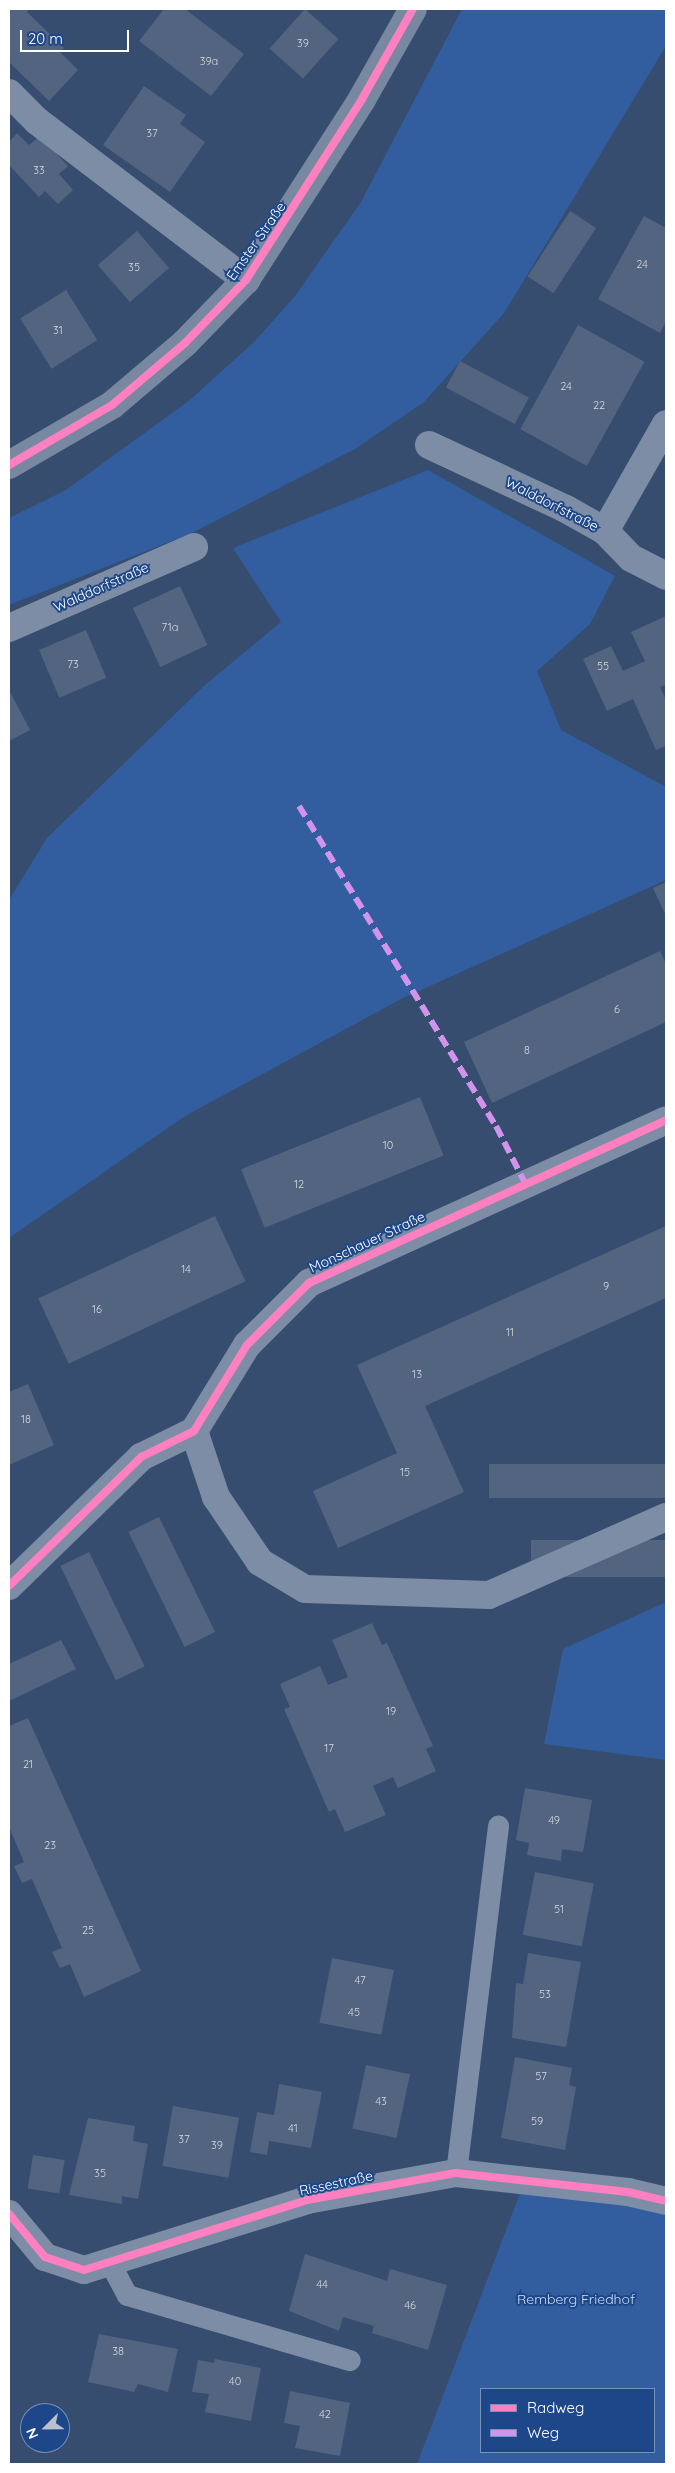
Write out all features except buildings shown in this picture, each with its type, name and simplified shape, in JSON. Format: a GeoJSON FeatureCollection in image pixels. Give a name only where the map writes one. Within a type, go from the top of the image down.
{"type":"FeatureCollection","features":[{"type":"Feature","properties":{"kind":"street","name":"Emster Straße"},"geometry":{"type":"LineString","coordinates":[[9,465],[112,405],[185,343],[246,280],[362,99],[413,9]]}},
{"type":"Feature","properties":{"kind":"street","name":"Emster Straße"},"geometry":{"type":"LineString","coordinates":[[9,93],[37,121],[246,280]]}},
{"type":"Feature","properties":{"kind":"street"},"geometry":{"type":"LineString","coordinates":[[605,532],[666,424]]}},
{"type":"Feature","properties":{"kind":"street","name":"Walddorfstraße"},"geometry":{"type":"LineString","coordinates":[[429,445],[605,532],[631,558],[666,576]]}},
{"type":"Feature","properties":{"kind":"street","name":"Walddorfstraße"},"geometry":{"type":"LineString","coordinates":[[9,628],[194,547]]}},
{"type":"Feature","properties":{"kind":"street","name":"Monschauer Straße"},"geometry":{"type":"LineString","coordinates":[[194,1431],[247,1345],[309,1283],[666,1120]]}},
{"type":"Feature","properties":{"kind":"street"},"geometry":{"type":"LineString","coordinates":[[9,1586],[141,1457],[194,1431],[216,1497],[260,1562],[305,1589],[489,1595],[666,1517]]}},
{"type":"Feature","properties":{"kind":"street","name":"Rissestraße"},"geometry":{"type":"LineString","coordinates":[[9,2214],[45,2256],[61,2265],[84,2270],[112,2265],[307,2200],[456,2173],[628,2192],[666,2201]]}},
{"type":"Feature","properties":{"kind":"lane"},"geometry":{"type":"LineString","coordinates":[[456,2173],[498,1826]]}},
{"type":"Feature","properties":{"kind":"lane"},"geometry":{"type":"LineString","coordinates":[[112,2265],[127,2295],[350,2360]]}},
{"type":"Feature","properties":{"kind":"green space"},"geometry":{"type":"Polygon","coordinates":[[[462,9],[666,9],[666,46],[504,313],[424,402],[355,449],[192,533],[9,605],[9,518],[66,490],[190,400],[255,341],[295,296],[361,202],[462,9]]]}},
{"type":"Feature","properties":{"kind":"green space"},"geometry":{"type":"Polygon","coordinates":[[[428,470],[615,576],[590,624],[537,671],[561,730],[666,787],[666,880],[401,999],[185,1116],[9,1238],[9,900],[47,838],[205,685],[281,622],[233,548],[428,470]]]}},
{"type":"Feature","properties":{"kind":"green space"},"geometry":{"type":"Polygon","coordinates":[[[666,1602],[666,1760],[544,1744],[563,1649],[666,1602]]]}},
{"type":"Feature","properties":{"kind":"green space","name":"Remberg Friedhof"},"geometry":{"type":"Polygon","coordinates":[[[524,2183],[666,2203],[666,2464],[417,2464],[524,2183]]]}},
{"type":"Feature","properties":{"kind":"marked path"},"geometry":{"type":"LineString","coordinates":[[299,806],[496,1126],[524,1181]]}},
{"type":"Feature","properties":{"kind":"cycle path"},"geometry":{"type":"LineString","coordinates":[[9,465],[112,405],[185,343],[246,280],[362,99],[413,9]]}},
{"type":"Feature","properties":{"kind":"cycle path"},"geometry":{"type":"LineString","coordinates":[[9,1586],[141,1457],[194,1431],[247,1345],[309,1283],[666,1120]]}},
{"type":"Feature","properties":{"kind":"cycle path"},"geometry":{"type":"LineString","coordinates":[[9,2214],[45,2257],[84,2270],[307,2200],[456,2173],[628,2192],[666,2201]]}}]}
